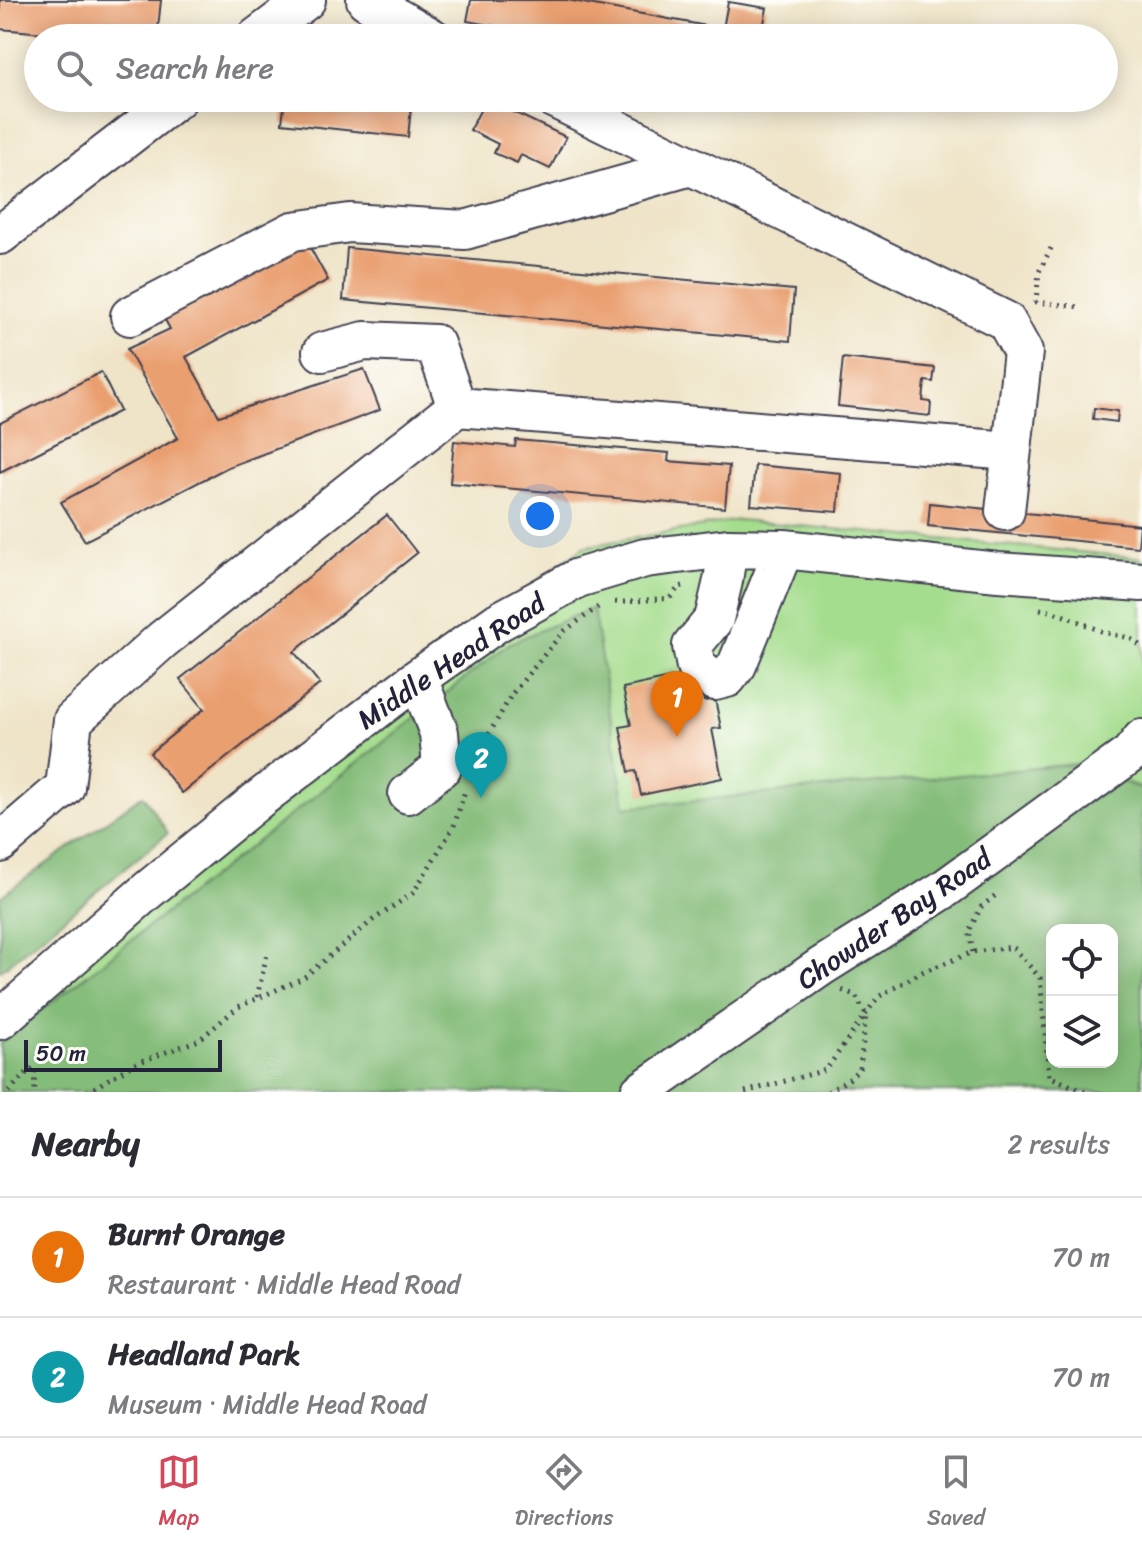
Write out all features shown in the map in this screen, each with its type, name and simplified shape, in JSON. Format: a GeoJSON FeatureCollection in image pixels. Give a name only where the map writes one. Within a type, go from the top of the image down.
{"type":"FeatureCollection","features":[{"type":"Feature","properties":{"kind":"street"},"geometry":{"type":"LineString","coordinates":[[274,24],[306,0]]}},
{"type":"Feature","properties":{"kind":"street"},"geometry":{"type":"LineString","coordinates":[[366,0],[408,24]]}},
{"type":"Feature","properties":{"kind":"street"},"geometry":{"type":"LineString","coordinates":[[0,235],[160,112]]}},
{"type":"Feature","properties":{"kind":"street"},"geometry":{"type":"LineString","coordinates":[[581,112],[1006,321],[1023,352],[998,572]]}},
{"type":"Feature","properties":{"kind":"street"},"geometry":{"type":"LineString","coordinates":[[130,316],[293,231],[350,223],[465,230],[691,166]]}},
{"type":"Feature","properties":{"kind":"street"},"geometry":{"type":"LineString","coordinates":[[322,352],[365,341],[435,344],[457,407]]}},
{"type":"Feature","properties":{"kind":"street"},"geometry":{"type":"LineString","coordinates":[[0,843],[65,787],[73,720],[162,640],[457,407],[1011,451]]}},
{"type":"Feature","properties":{"kind":"street"},"geometry":{"type":"LineString","coordinates":[[728,548],[714,619],[692,646],[696,667],[715,681],[727,678],[737,665],[784,549]]}},
{"type":"Feature","properties":{"kind":"street","name":"Middle Head Road"},"geometry":{"type":"LineString","coordinates":[[0,1020],[147,891],[258,800],[418,678],[498,622],[578,578],[645,558],[728,548],[784,549],[998,572],[1142,582]]}},
{"type":"Feature","properties":{"kind":"street"},"geometry":{"type":"LineString","coordinates":[[408,794],[442,767],[439,733],[418,678]]}},
{"type":"Feature","properties":{"kind":"street","name":"Chowder Bay Road"},"geometry":{"type":"LineString","coordinates":[[640,1092],[822,966],[943,890],[1130,754],[1142,739]]}},
{"type":"Feature","properties":{"kind":"path"},"geometry":{"type":"LineString","coordinates":[[1051,248],[1039,272],[1036,302],[1080,307]]}},
{"type":"Feature","properties":{"kind":"path"},"geometry":{"type":"LineString","coordinates":[[472,765],[512,694],[563,632],[607,601]]}},
{"type":"Feature","properties":{"kind":"path"},"geometry":{"type":"LineString","coordinates":[[87,1092],[134,1064],[199,1040],[238,1007],[303,978],[373,920],[413,893],[454,826],[468,778]]}},
{"type":"Feature","properties":{"kind":"path"},"geometry":{"type":"LineString","coordinates":[[745,1092],[826,1070],[878,997],[922,972],[973,952],[1013,947],[1040,978],[1049,1076],[1085,1092]]}},
{"type":"Feature","properties":{"kind":"path"},"geometry":{"type":"LineString","coordinates":[[257,998],[267,954]]}},
{"type":"Feature","properties":{"kind":"path"},"geometry":{"type":"LineString","coordinates":[[822,966],[838,989],[855,995],[866,1015],[860,1068],[828,1092]]}},
{"type":"Feature","properties":{"kind":"path"},"geometry":{"type":"LineString","coordinates":[[9,1092],[34,1067],[35,1092]]}},
{"type":"Feature","properties":{"kind":"green space"},"geometry":{"type":"Polygon","coordinates":[[[738,520],[1142,558],[1142,789],[1077,764],[0,1092],[0,1019],[177,846],[583,547],[738,520]]]}},
{"type":"Feature","properties":{"kind":"green space"},"geometry":{"type":"Polygon","coordinates":[[[593,608],[625,807],[1077,764],[1142,789],[1142,1092],[0,1092],[0,1043],[510,643],[593,608]]]}},
{"type":"Feature","properties":{"kind":"green space"},"geometry":{"type":"Polygon","coordinates":[[[143,795],[168,833],[0,971],[0,897],[143,795]]]}},
{"type":"Feature","properties":{"kind":"building"},"geometry":{"type":"Polygon","coordinates":[[[0,0],[161,0],[158,24],[24,24],[24,31],[0,29],[0,0]]]}},
{"type":"Feature","properties":{"kind":"building"},"geometry":{"type":"Polygon","coordinates":[[[471,0],[567,0],[696,24],[483,24],[467,21],[471,0]]]}},
{"type":"Feature","properties":{"kind":"building"},"geometry":{"type":"Polygon","coordinates":[[[728,2],[767,8],[764,24],[724,24],[728,2]]]}},
{"type":"Feature","properties":{"kind":"building"},"geometry":{"type":"Polygon","coordinates":[[[283,112],[411,112],[408,137],[282,123],[283,112]]]}},
{"type":"Feature","properties":{"kind":"building"},"geometry":{"type":"Polygon","coordinates":[[[479,112],[513,112],[566,137],[550,169],[521,155],[517,163],[494,153],[498,144],[470,130],[479,112]]]}},
{"type":"Feature","properties":{"kind":"building"},"geometry":{"type":"Polygon","coordinates":[[[307,242],[328,280],[186,357],[219,416],[364,369],[380,410],[228,467],[85,541],[61,502],[178,438],[127,349],[170,329],[164,318],[307,242]]]}},
{"type":"Feature","properties":{"kind":"building"},"geometry":{"type":"Polygon","coordinates":[[[347,248],[794,290],[790,341],[343,300],[347,248]]]}},
{"type":"Feature","properties":{"kind":"building"},"geometry":{"type":"Polygon","coordinates":[[[843,358],[935,368],[933,382],[925,381],[923,401],[931,402],[930,416],[838,406],[843,358]]]}},
{"type":"Feature","properties":{"kind":"building"},"geometry":{"type":"Polygon","coordinates":[[[101,372],[120,411],[0,472],[0,423],[101,372]]]}},
{"type":"Feature","properties":{"kind":"building"},"geometry":{"type":"Polygon","coordinates":[[[1094,408],[1118,411],[1117,422],[1093,419],[1094,408]]]}},
{"type":"Feature","properties":{"kind":"building"},"geometry":{"type":"Polygon","coordinates":[[[516,440],[669,453],[668,461],[729,466],[725,508],[450,483],[454,441],[515,447],[516,440]]]}},
{"type":"Feature","properties":{"kind":"building"},"geometry":{"type":"Polygon","coordinates":[[[755,465],[841,473],[838,512],[751,505],[755,465]]]}},
{"type":"Feature","properties":{"kind":"building"},"geometry":{"type":"Polygon","coordinates":[[[930,503],[1140,525],[1138,547],[928,526],[930,503]]]}},
{"type":"Feature","properties":{"kind":"building"},"geometry":{"type":"Polygon","coordinates":[[[387,515],[417,553],[294,652],[320,684],[182,793],[150,753],[204,709],[180,679],[387,515]]]}},
{"type":"Feature","properties":{"kind":"building"},"geometry":{"type":"Polygon","coordinates":[[[698,672],[704,701],[715,699],[721,728],[712,729],[722,778],[641,795],[636,771],[629,772],[620,727],[631,725],[623,688],[698,672]]]}},
{"type":"Feature","properties":{"kind":"place","name":"Burnt Orange"},"geometry":{"type":"Point","coordinates":[677,737]}},
{"type":"Feature","properties":{"kind":"place","name":"Headland Park"},"geometry":{"type":"Point","coordinates":[481,798]}}]}
